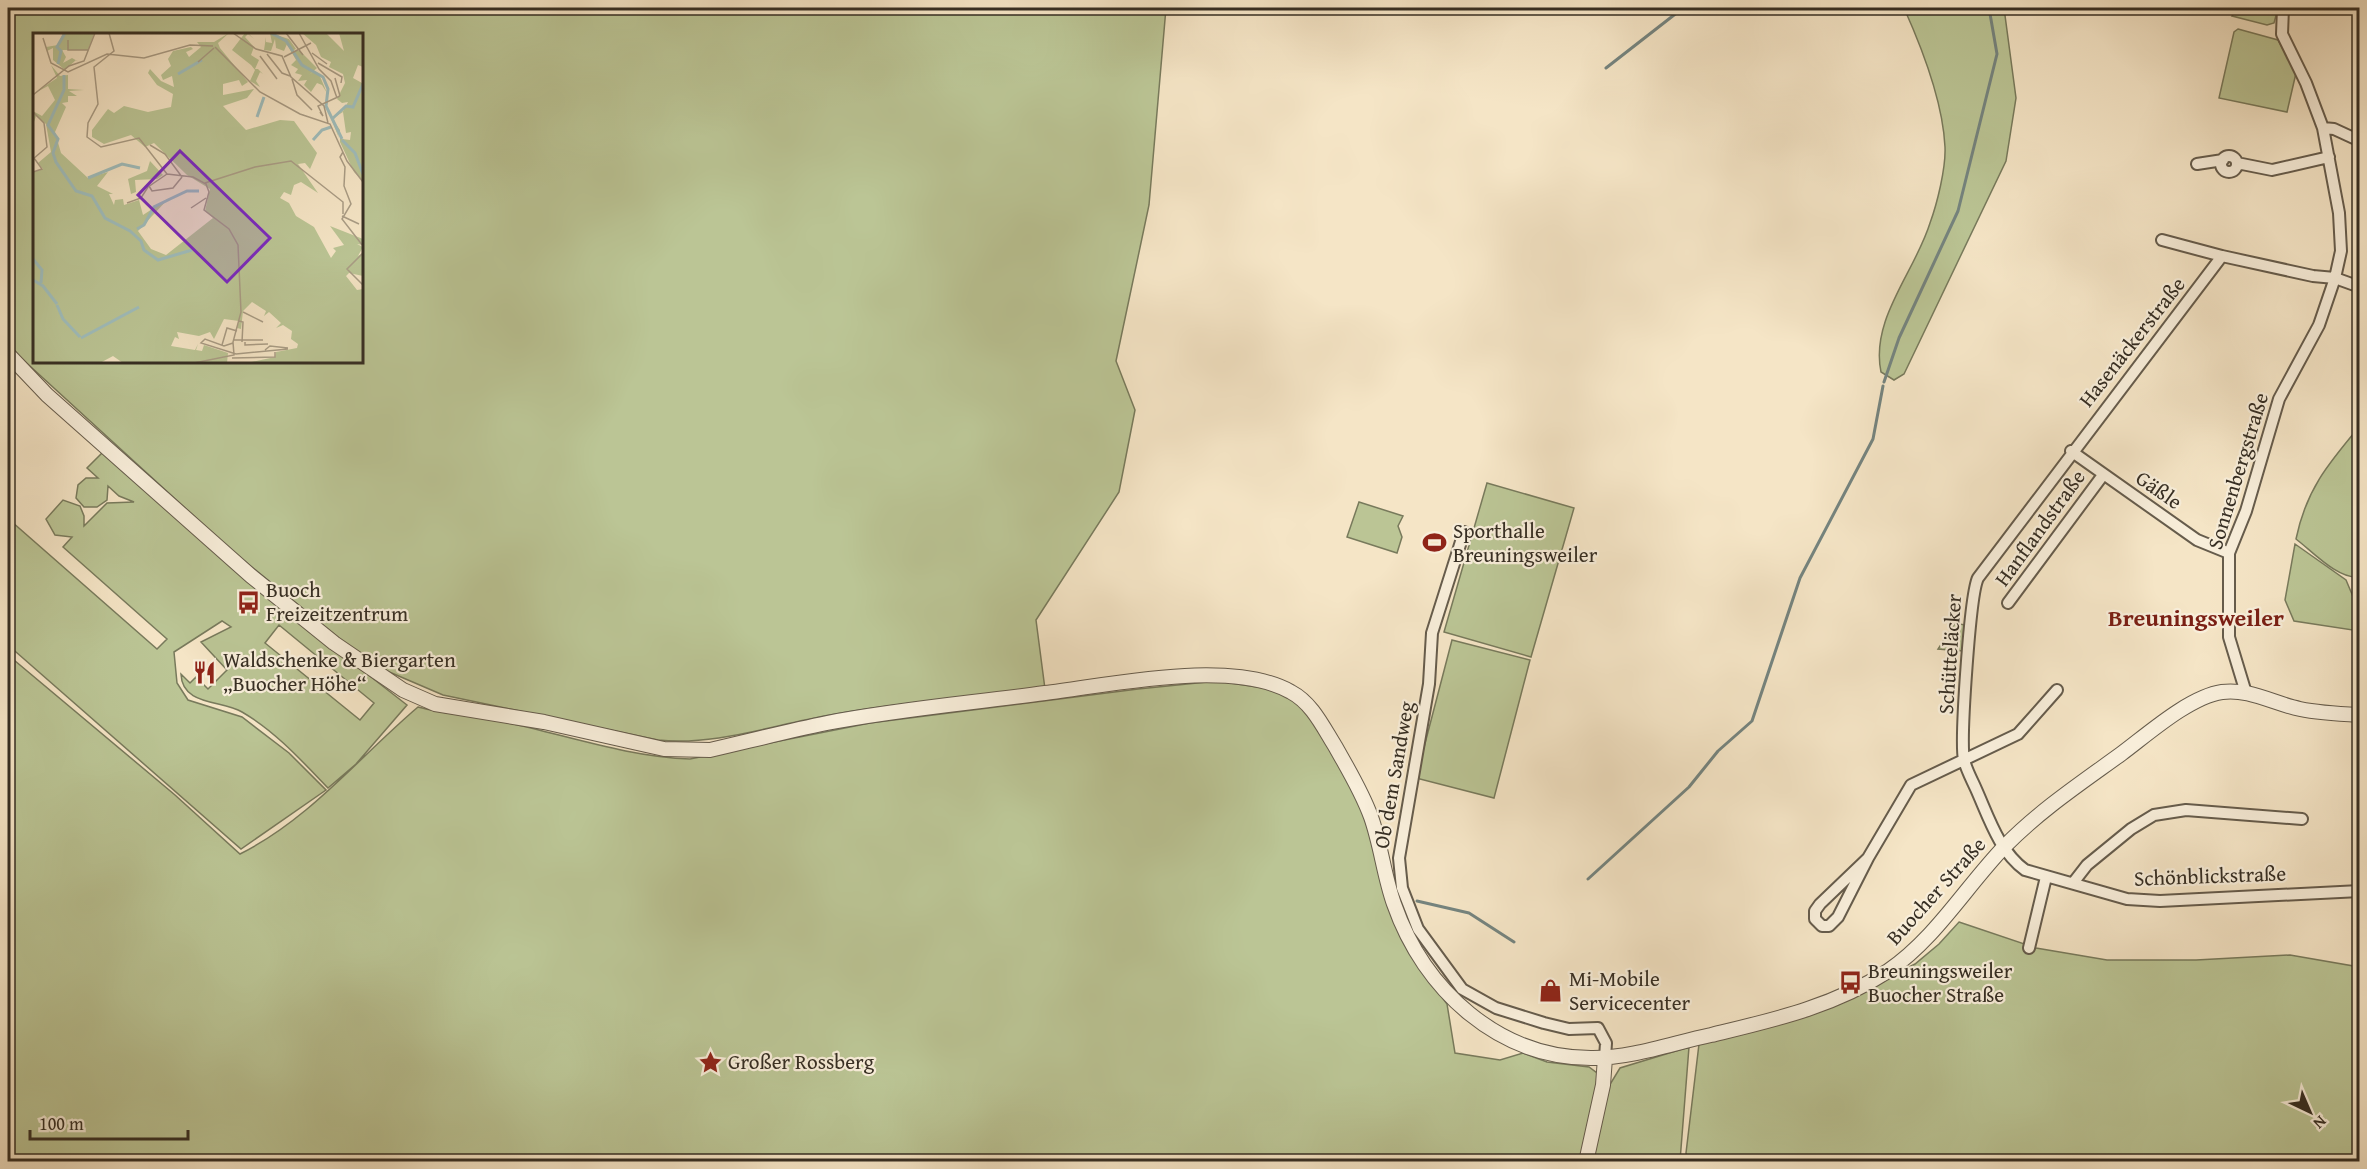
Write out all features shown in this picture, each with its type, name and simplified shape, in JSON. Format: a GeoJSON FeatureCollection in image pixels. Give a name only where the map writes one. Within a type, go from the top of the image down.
{"type":"FeatureCollection","features":[{"type":"Feature","properties":{"kind":"street","name":"Sonnenbergstraße"},"geometry":{"type":"LineString","coordinates":[[2246,693],[2229,637],[2229,553],[2246,511],[2278,399],[2319,325],[2336,278],[2341,251],[2330,157],[2323,128],[2306,82],[2282,34],[2283,8]]}},
{"type":"Feature","properties":{"kind":"street"},"geometry":{"type":"LineString","coordinates":[[2323,128],[2334,129],[2360,141]]}},
{"type":"Feature","properties":{"kind":"street"},"geometry":{"type":"LineString","coordinates":[[2197,164],[2231,157],[2237,163],[2272,171],[2330,157]]}},
{"type":"Feature","properties":{"kind":"street","name":"Hasenäckerstraße"},"geometry":{"type":"LineString","coordinates":[[2162,240],[2313,276],[2336,278],[2360,287]]}},
{"type":"Feature","properties":{"kind":"street","name":"Hasenäckerstraße"},"geometry":{"type":"LineString","coordinates":[[2071,451],[2222,256]]}},
{"type":"Feature","properties":{"kind":"street","name":"Buocher Straße"},"geometry":{"type":"LineString","coordinates":[[8,354],[47,395],[267,589],[378,675],[403,690],[435,704],[544,722],[664,749],[694,751],[710,750],[828,723],[962,702],[1145,680],[1223,676],[1255,680],[1290,691],[1302,699],[1321,722],[1360,792],[1371,817],[1395,908],[1424,965],[1460,1007],[1485,1027],[1545,1053],[1570,1057],[1605,1058],[1804,1012],[1854,991],[1888,970],[1914,950],[2004,847],[2054,804],[2171,717],[2219,692],[2246,693],[2298,709],[2360,715]]}},
{"type":"Feature","properties":{"kind":"street","name":"Gäßle"},"geometry":{"type":"LineString","coordinates":[[2071,451],[2197,540],[2229,553]]}},
{"type":"Feature","properties":{"kind":"street","name":"Schütteläcker"},"geometry":{"type":"LineString","coordinates":[[2004,847],[1964,760],[1976,582],[2071,451]]}},
{"type":"Feature","properties":{"kind":"street","name":"Hanflandstraße"},"geometry":{"type":"LineString","coordinates":[[2008,603],[2103,475]]}},
{"type":"Feature","properties":{"kind":"street","name":"Ob dem Sandweg"},"geometry":{"type":"LineString","coordinates":[[1464,532],[1432,633],[1429,684],[1401,837],[1400,876],[1418,929],[1446,970],[1470,994],[1496,1008],[1556,1027],[1598,1028],[1606,1043],[1605,1058]]}},
{"type":"Feature","properties":{"kind":"street"},"geometry":{"type":"LineString","coordinates":[[1868,858],[1817,907],[1815,919],[1822,926],[1829,926],[1838,917],[1868,858],[1909,788],[2018,734],[2057,690]]}},
{"type":"Feature","properties":{"kind":"street"},"geometry":{"type":"LineString","coordinates":[[2073,884],[2087,865],[2131,829],[2154,815],[2186,810],[2302,819]]}},
{"type":"Feature","properties":{"kind":"street","name":"Schönblickstraße"},"geometry":{"type":"LineString","coordinates":[[2004,847],[2013,861],[2025,870],[2127,899],[2160,901],[2360,891]]}},
{"type":"Feature","properties":{"kind":"street"},"geometry":{"type":"LineString","coordinates":[[2029,948],[2046,877]]}},
{"type":"Feature","properties":{"kind":"street"},"geometry":{"type":"LineString","coordinates":[[1586,1161],[1603,1085],[1605,1058]]}},
{"type":"Feature","properties":{"kind":"green space"},"geometry":{"type":"Polygon","coordinates":[[[8,8],[1166,8],[1149,205],[1116,361],[1135,410],[1119,492],[1036,620],[1045,689],[883,707],[701,740],[658,740],[443,695],[387,671],[350,647],[231,550],[8,346],[8,8]]]}},
{"type":"Feature","properties":{"kind":"green space"},"geometry":{"type":"Polygon","coordinates":[[[1904,8],[2004,8],[2016,98],[2006,161],[1904,374],[1894,380],[1881,372],[1879,352],[1882,333],[1888,314],[1930,223],[1945,156],[1936,94],[1918,40],[1904,8]]]}},
{"type":"Feature","properties":{"kind":"green space"},"geometry":{"type":"Polygon","coordinates":[[[2239,8],[2278,8],[2274,23],[2267,25],[2232,16],[2239,8]]]}},
{"type":"Feature","properties":{"kind":"green space"},"geometry":{"type":"Polygon","coordinates":[[[2238,29],[2278,40],[2296,73],[2287,112],[2219,98],[2234,32],[2238,29]]]}},
{"type":"Feature","properties":{"kind":"green space"},"geometry":{"type":"Polygon","coordinates":[[[2359,427],[2360,577],[2352,577],[2334,569],[2296,539],[2312,492],[2337,453],[2359,427]]]}},
{"type":"Feature","properties":{"kind":"green space"},"geometry":{"type":"Polygon","coordinates":[[[103,452],[308,628],[407,705],[356,764],[328,788],[266,728],[234,708],[195,697],[183,684],[181,674],[190,683],[196,677],[208,689],[227,670],[201,642],[231,627],[222,621],[174,652],[177,683],[188,700],[242,717],[289,753],[326,790],[241,849],[8,645],[8,526],[12,522],[157,649],[167,639],[63,547],[72,537],[55,535],[46,519],[63,500],[80,506],[84,516],[84,526],[107,503],[134,502],[119,496],[108,486],[107,500],[97,507],[84,507],[76,498],[78,485],[86,478],[98,478],[87,468],[103,452]],[[279,625],[265,643],[360,720],[374,703],[279,625]]]}},
{"type":"Feature","properties":{"kind":"green space"},"geometry":{"type":"Polygon","coordinates":[[[1487,483],[1574,508],[1531,657],[1444,632],[1487,483]]]}},
{"type":"Feature","properties":{"kind":"green space"},"geometry":{"type":"Polygon","coordinates":[[[1359,502],[1403,516],[1398,526],[1402,537],[1397,553],[1347,537],[1359,502]]]}},
{"type":"Feature","properties":{"kind":"green space"},"geometry":{"type":"Polygon","coordinates":[[[2295,544],[2346,580],[2354,599],[2359,598],[2359,631],[2294,621],[2285,600],[2295,544]]]}},
{"type":"Feature","properties":{"kind":"green space"},"geometry":{"type":"Polygon","coordinates":[[[1955,623],[1965,625],[1963,651],[1938,649],[1955,623]]]}},
{"type":"Feature","properties":{"kind":"green space"},"geometry":{"type":"Polygon","coordinates":[[[1452,640],[1530,660],[1494,798],[1416,778],[1452,640]]]}},
{"type":"Feature","properties":{"kind":"green space"},"geometry":{"type":"Polygon","coordinates":[[[8,655],[175,795],[240,854],[265,840],[312,805],[418,707],[509,723],[622,750],[690,759],[870,723],[1138,689],[1217,681],[1277,690],[1304,707],[1357,793],[1414,959],[1447,1004],[1455,1053],[1500,1060],[1523,1053],[1547,1062],[1589,1067],[1597,1073],[1598,1078],[1581,1162],[8,1161],[8,655]]]}},
{"type":"Feature","properties":{"kind":"green space"},"geometry":{"type":"Polygon","coordinates":[[[1959,922],[2036,948],[2107,960],[2196,960],[2290,955],[2359,967],[2359,1161],[1688,1162],[1686,1153],[1699,1044],[1827,1009],[1915,964],[1939,944],[1959,922]]]}},
{"type":"Feature","properties":{"kind":"green space"},"geometry":{"type":"Polygon","coordinates":[[[1689,1047],[1680,1161],[1591,1162],[1609,1086],[1620,1068],[1689,1047]]]}},
{"type":"Feature","properties":{"kind":"waterway"},"geometry":{"type":"LineString","coordinates":[[1606,68],[1683,8]]}},
{"type":"Feature","properties":{"kind":"waterway"},"geometry":{"type":"LineString","coordinates":[[1884,382],[1899,338],[1958,211],[1997,54],[1989,8]]}},
{"type":"Feature","properties":{"kind":"waterway"},"geometry":{"type":"LineString","coordinates":[[1588,879],[1689,787],[1718,751],[1752,721],[1800,578],[1873,439],[1883,386]]}},
{"type":"Feature","properties":{"kind":"waterway"},"geometry":{"type":"LineString","coordinates":[[1417,901],[1469,913],[1514,942]]}},
{"type":"Feature","properties":{"kind":"place","name":"Sporthalle Breuningsweiler"},"geometry":{"type":"Point","coordinates":[1435,543]}},
{"type":"Feature","properties":{"kind":"place","name":"Buoch Freizeitzentrum"},"geometry":{"type":"Point","coordinates":[248,602]}},
{"type":"Feature","properties":{"kind":"place","name":"Waldschenke & Biergarten „Buocher Höhe“"},"geometry":{"type":"Point","coordinates":[205,672]}},
{"type":"Feature","properties":{"kind":"place","name":"Breuningsweiler Buocher Straße"},"geometry":{"type":"Point","coordinates":[1850,983]}},
{"type":"Feature","properties":{"kind":"place","name":"Mi-Mobile Servicecenter"},"geometry":{"type":"Point","coordinates":[1551,991]}},
{"type":"Feature","properties":{"kind":"place","name":"Großer Rossberg"},"geometry":{"type":"Point","coordinates":[710,1062]}},
{"type":"Feature","properties":{"kind":"district","name":"Breuningsweiler"},"geometry":{"type":"Point","coordinates":[2196,618]}}]}
